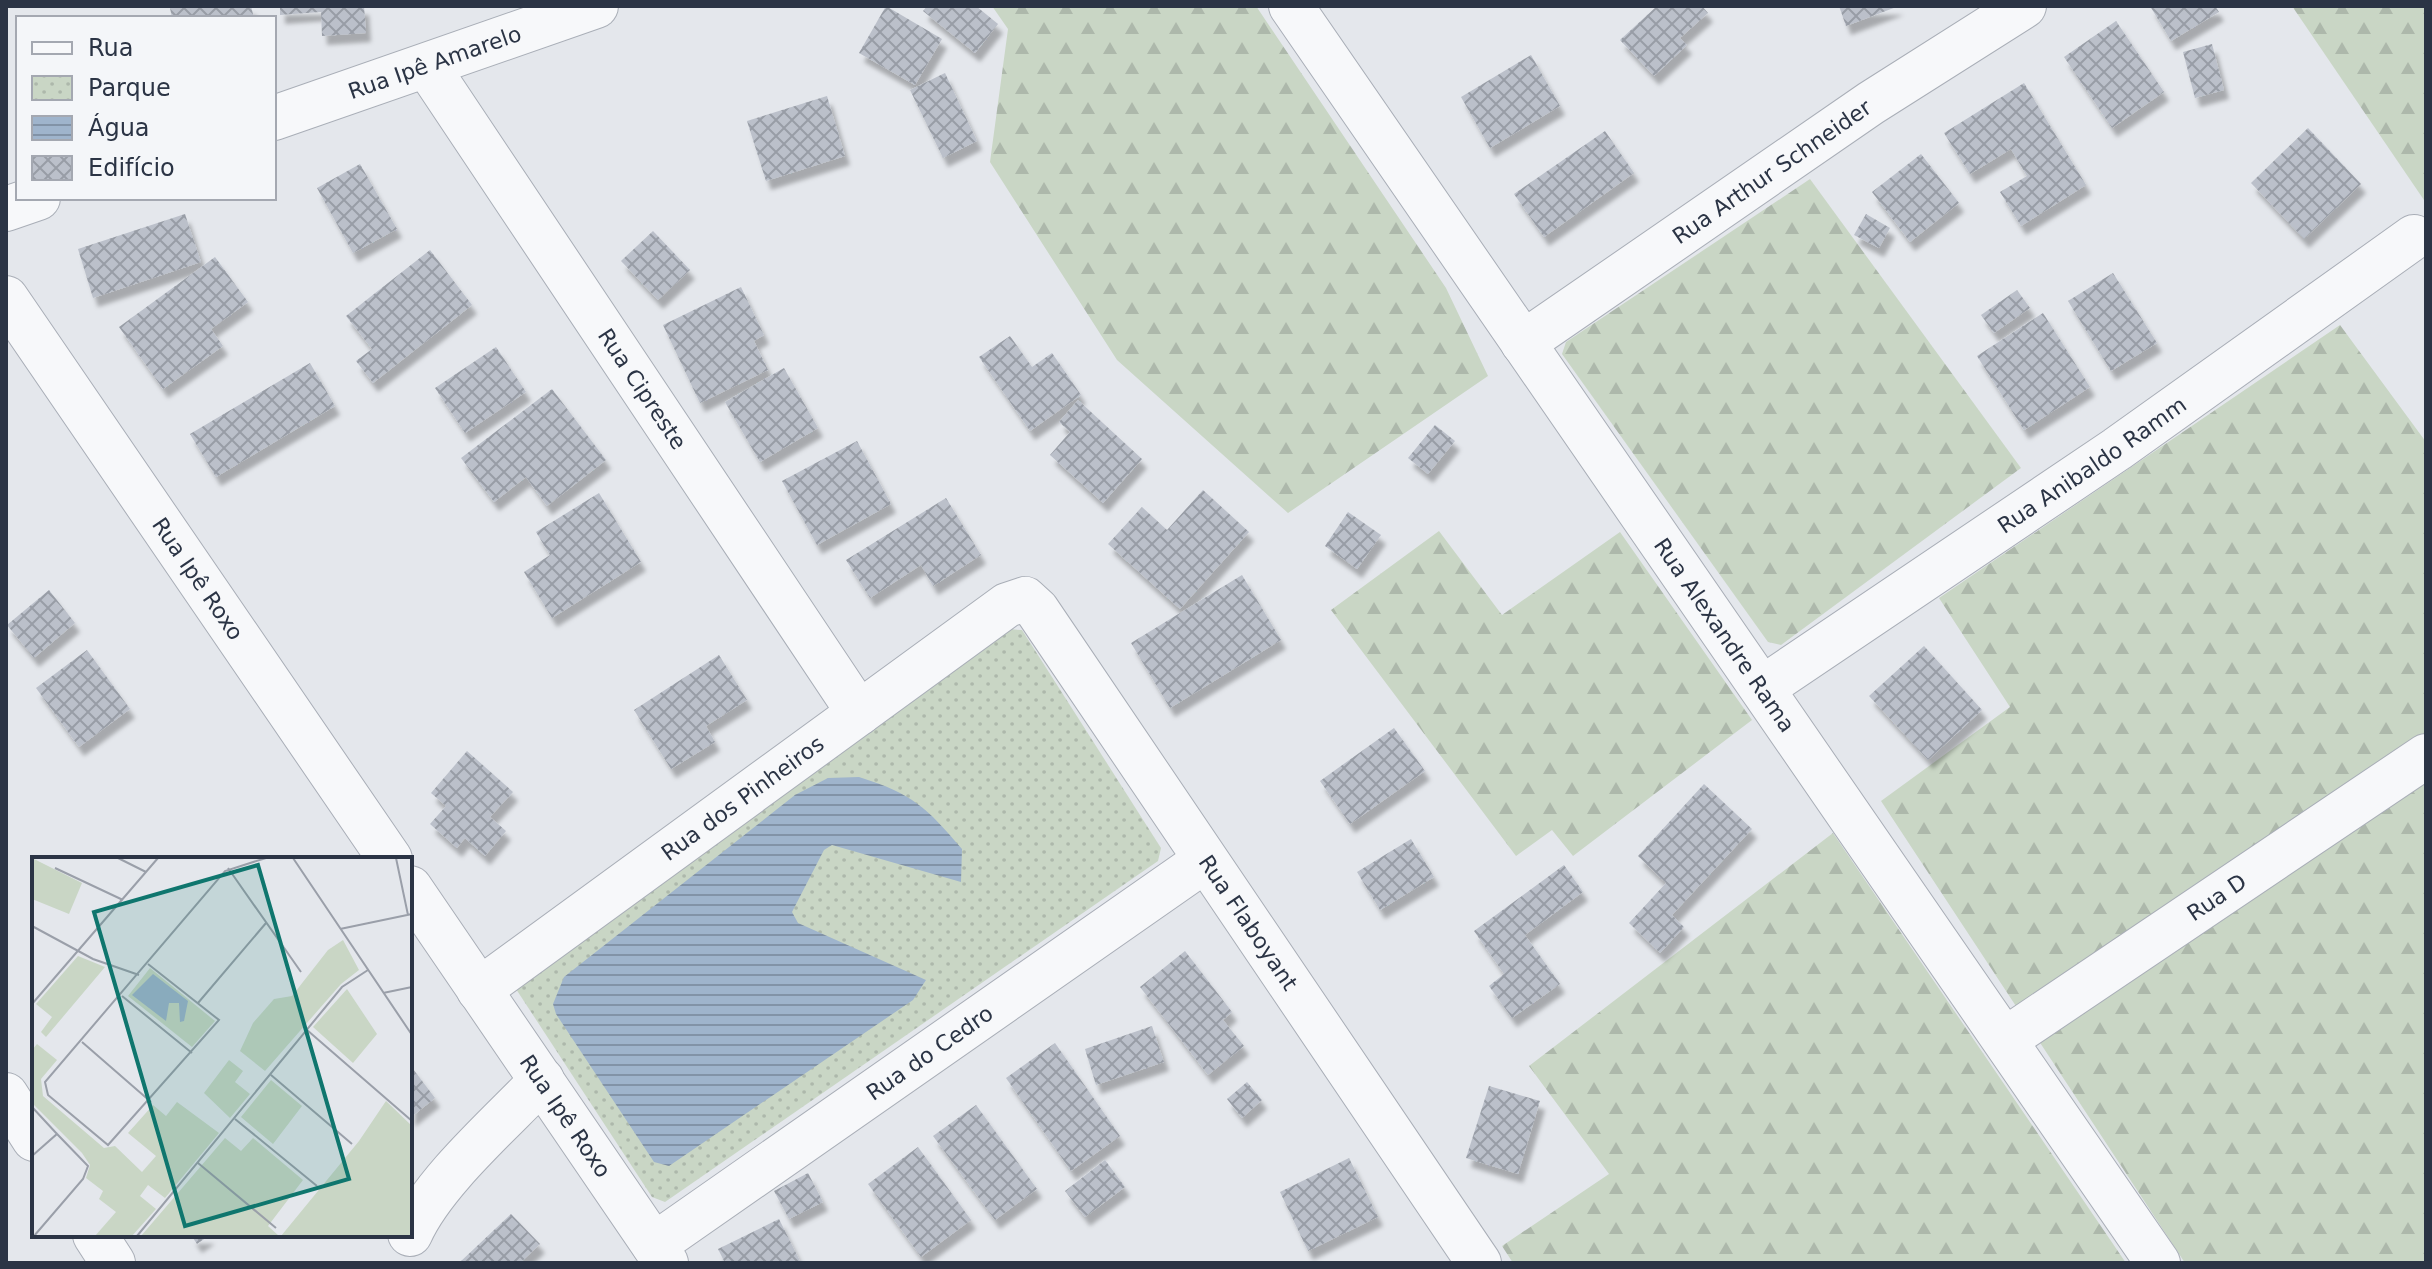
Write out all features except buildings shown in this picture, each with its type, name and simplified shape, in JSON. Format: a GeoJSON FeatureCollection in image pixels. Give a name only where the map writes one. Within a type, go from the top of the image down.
{"type":"FeatureCollection","features":[{"type":"Feature","properties":{"kind":"street","name":"Rua Ipê Amarelo"},"geometry":{"type":"LineString","coordinates":[[276,117],[596,6]]}},
{"type":"Feature","properties":{"kind":"street","name":"Rua Alexandre Rama"},"geometry":{"type":"LineString","coordinates":[[1291,6],[1764,687],[2158,1263]]}},
{"type":"Feature","properties":{"kind":"street","name":"Rua Arthur Schneider"},"geometry":{"type":"LineString","coordinates":[[1523,343],[1871,103],[2024,6]]}},
{"type":"Feature","properties":{"kind":"street","name":"Rua Cipreste"},"geometry":{"type":"LineString","coordinates":[[427,66],[859,713]]}},
{"type":"Feature","properties":{"kind":"street"},"geometry":{"type":"LineString","coordinates":[[6,209],[32,200]]}},
{"type":"Feature","properties":{"kind":"street","name":"Rua Anibaldo Ramm"},"geometry":{"type":"LineString","coordinates":[[1764,687],[2117,449],[2414,237]]}},
{"type":"Feature","properties":{"kind":"street","name":"Rua Ipê Roxo"},"geometry":{"type":"LineString","coordinates":[[6,298],[389,857]]}},
{"type":"Feature","properties":{"kind":"street","name":"Rua Flaboyant"},"geometry":{"type":"LineString","coordinates":[[1007,605],[1025,599],[1037,610],[1471,1260]]}},
{"type":"Feature","properties":{"kind":"street","name":"Rua dos Pinheiros"},"geometry":{"type":"LineString","coordinates":[[479,990],[1007,605]]}},
{"type":"Feature","properties":{"kind":"street","name":"Rua D"},"geometry":{"type":"LineString","coordinates":[[2006,1039],[2426,756]]}},
{"type":"Feature","properties":{"kind":"street","name":"Rua do Cedro"},"geometry":{"type":"LineString","coordinates":[[660,1254],[1204,861]]}},
{"type":"Feature","properties":{"kind":"street","name":"Rua Ipê Roxo"},"geometry":{"type":"LineString","coordinates":[[412,891],[660,1254]]}},
{"type":"Feature","properties":{"kind":"street"},"geometry":{"type":"LineString","coordinates":[[412,1230],[419,1214],[542,1080]]}},
{"type":"Feature","properties":{"kind":"street"},"geometry":{"type":"LineString","coordinates":[[6,1095],[32,1136]]}},
{"type":"Feature","properties":{"kind":"street"},"geometry":{"type":"LineString","coordinates":[[96,1237],[113,1263]]}},
{"type":"Feature","properties":{"kind":"street"},"geometry":{"type":"LineString","coordinates":[[404,1263],[410,1237]]}},
{"type":"Feature","properties":{"kind":"green space"},"geometry":{"type":"Polygon","coordinates":[[[992,6],[1256,6],[1446,288],[1488,376],[1288,513],[1117,360],[990,162],[1008,29],[992,6]]]}},
{"type":"Feature","properties":{"kind":"green space"},"geometry":{"type":"Polygon","coordinates":[[[2292,6],[2426,6],[2426,203],[2292,6]]]}},
{"type":"Feature","properties":{"kind":"green space"},"geometry":{"type":"Polygon","coordinates":[[[1810,179],[2021,468],[1781,645],[1768,642],[1562,354],[1566,342],[1810,179]]]}},
{"type":"Feature","properties":{"kind":"green space"},"geometry":{"type":"Polygon","coordinates":[[[2340,325],[2426,442],[2426,1263],[2185,1263],[1881,801],[2010,707],[1939,598],[2340,325]]]}},
{"type":"Feature","properties":{"kind":"green space"},"geometry":{"type":"Polygon","coordinates":[[[1439,531],[1502,615],[1620,532],[1752,720],[1573,856],[1552,830],[1516,856],[1331,610],[1439,531]]]}},
{"type":"Feature","properties":{"kind":"green space"},"geometry":{"type":"Polygon","coordinates":[[[1006,629],[1022,630],[1161,848],[1158,861],[665,1202],[652,1197],[516,989],[1006,629]]]}},
{"type":"Feature","properties":{"kind":"green space"},"geometry":{"type":"Polygon","coordinates":[[[1833,833],[2126,1263],[1513,1263],[1502,1246],[1609,1174],[1529,1066],[1833,833]]]}},
{"type":"Feature","properties":{"kind":"water"},"geometry":{"type":"Polygon","coordinates":[[[859,777],[906,796],[938,822],[962,849],[961,882],[832,845],[824,850],[792,912],[798,923],[926,980],[913,1000],[669,1166],[654,1162],[556,1014],[553,1004],[564,977],[795,795],[828,778],[859,777]]]}}]}
